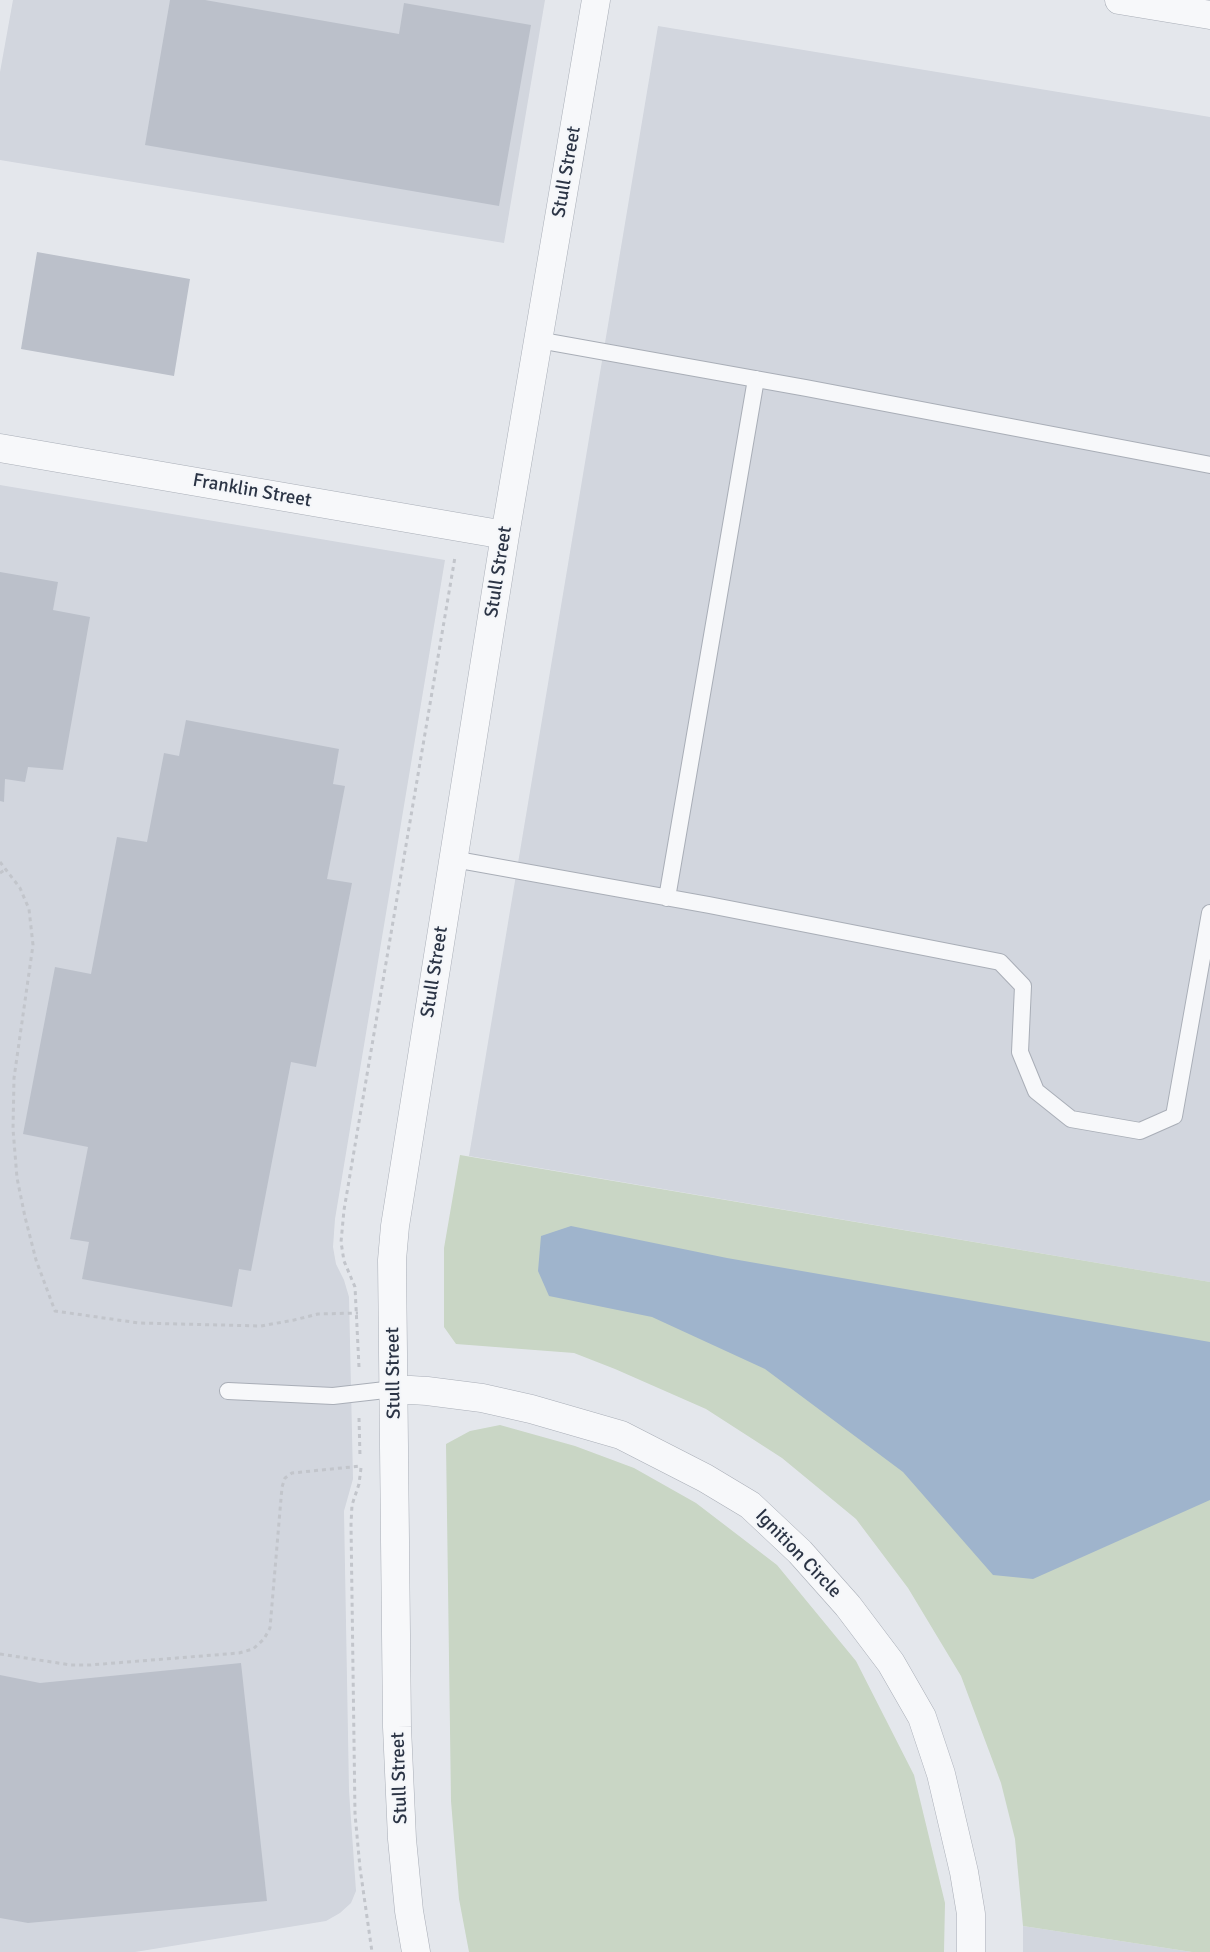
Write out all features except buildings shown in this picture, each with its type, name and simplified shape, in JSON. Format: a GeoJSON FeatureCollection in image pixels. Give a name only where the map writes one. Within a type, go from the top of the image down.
{"type":"FeatureCollection","features":[{"type":"Feature","properties":{"kind":"street","name":"Stull Street"},"geometry":{"type":"LineString","coordinates":[[416,1952],[409,1911],[402,1839],[397,1727],[392,1260],[395,1226],[505,535],[596,0]]}},
{"type":"Feature","properties":{"kind":"street"},"geometry":{"type":"LineString","coordinates":[[1119,0],[1210,15]]}},
{"type":"Feature","properties":{"kind":"street","name":"Franklin Street"},"geometry":{"type":"LineString","coordinates":[[0,448],[505,535]]}},
{"type":"Feature","properties":{"kind":"street","name":"Ignition Circle"},"geometry":{"type":"LineString","coordinates":[[394,1389],[482,1398],[532,1409],[621,1436],[705,1478],[750,1505],[800,1552],[848,1606],[891,1663],[922,1717],[942,1774],[964,1872],[971,1914],[971,1952]]}},
{"type":"Feature","properties":{"kind":"lane"},"geometry":{"type":"LineString","coordinates":[[538,340],[756,379],[1210,465]]}},
{"type":"Feature","properties":{"kind":"lane"},"geometry":{"type":"LineString","coordinates":[[667,898],[756,379]]}},
{"type":"Feature","properties":{"kind":"lane"},"geometry":{"type":"LineString","coordinates":[[453,859],[1000,962],[1023,986],[1020,1052],[1036,1091],[1071,1119],[1140,1131],[1174,1116],[1210,913]]}},
{"type":"Feature","properties":{"kind":"lane"},"geometry":{"type":"LineString","coordinates":[[228,1391],[333,1396],[394,1389]]}},
{"type":"Feature","properties":{"kind":"path"},"geometry":{"type":"LineString","coordinates":[[358,1351],[355,1287],[344,1261],[341,1242],[344,1210],[456,552]]}},
{"type":"Feature","properties":{"kind":"path"},"geometry":{"type":"LineString","coordinates":[[0,862],[20,888],[29,909],[33,945],[14,1078],[13,1129],[17,1178],[24,1217],[55,1310],[139,1323],[261,1326],[318,1314],[364,1313]]}},
{"type":"Feature","properties":{"kind":"path"},"geometry":{"type":"LineString","coordinates":[[0,873],[6,869]]}},
{"type":"Feature","properties":{"kind":"path"},"geometry":{"type":"LineString","coordinates":[[360,1444],[361,1466],[359,1484],[352,1505],[351,1524],[355,1814],[360,1868],[372,1952]]}},
{"type":"Feature","properties":{"kind":"path"},"geometry":{"type":"LineString","coordinates":[[0,1654],[71,1665],[90,1665],[239,1653],[253,1649],[264,1639],[270,1628],[282,1487],[285,1478],[292,1473],[361,1466]]}},
{"type":"Feature","properties":{"kind":"shaded area"},"geometry":{"type":"Polygon","coordinates":[[[13,0],[545,0],[504,243],[0,160],[0,72],[13,0]]]}},
{"type":"Feature","properties":{"kind":"shaded area"},"geometry":{"type":"Polygon","coordinates":[[[658,26],[1210,117],[1210,1282],[469,1156],[658,26]]]}},
{"type":"Feature","properties":{"kind":"shaded area"},"geometry":{"type":"Polygon","coordinates":[[[0,485],[445,560],[335,1219],[333,1247],[336,1264],[344,1280],[349,1297],[353,1479],[344,1511],[349,1791],[356,1891],[351,1903],[340,1913],[326,1921],[135,1952],[0,1952],[0,485]]]}},
{"type":"Feature","properties":{"kind":"shaded area"},"geometry":{"type":"Polygon","coordinates":[[[1023,1926],[1192,1952],[1023,1952],[1023,1926]]]}},
{"type":"Feature","properties":{"kind":"green space"},"geometry":{"type":"Polygon","coordinates":[[[460,1155],[1210,1282],[1210,1952],[1192,1952],[1023,1926],[1015,1839],[1001,1783],[961,1676],[908,1588],[856,1519],[782,1458],[706,1409],[574,1353],[456,1344],[444,1327],[444,1248],[460,1155]]]}},
{"type":"Feature","properties":{"kind":"green space"},"geometry":{"type":"Polygon","coordinates":[[[500,1425],[575,1446],[634,1468],[696,1503],[777,1565],[856,1661],[914,1775],[945,1903],[944,1952],[469,1952],[459,1899],[451,1801],[446,1444],[470,1431],[500,1425]]]}},
{"type":"Feature","properties":{"kind":"water"},"geometry":{"type":"Polygon","coordinates":[[[571,1226],[727,1258],[1210,1342],[1210,1500],[1033,1579],[993,1575],[903,1472],[765,1369],[652,1317],[549,1296],[538,1271],[541,1236],[571,1226]]]}}]}
